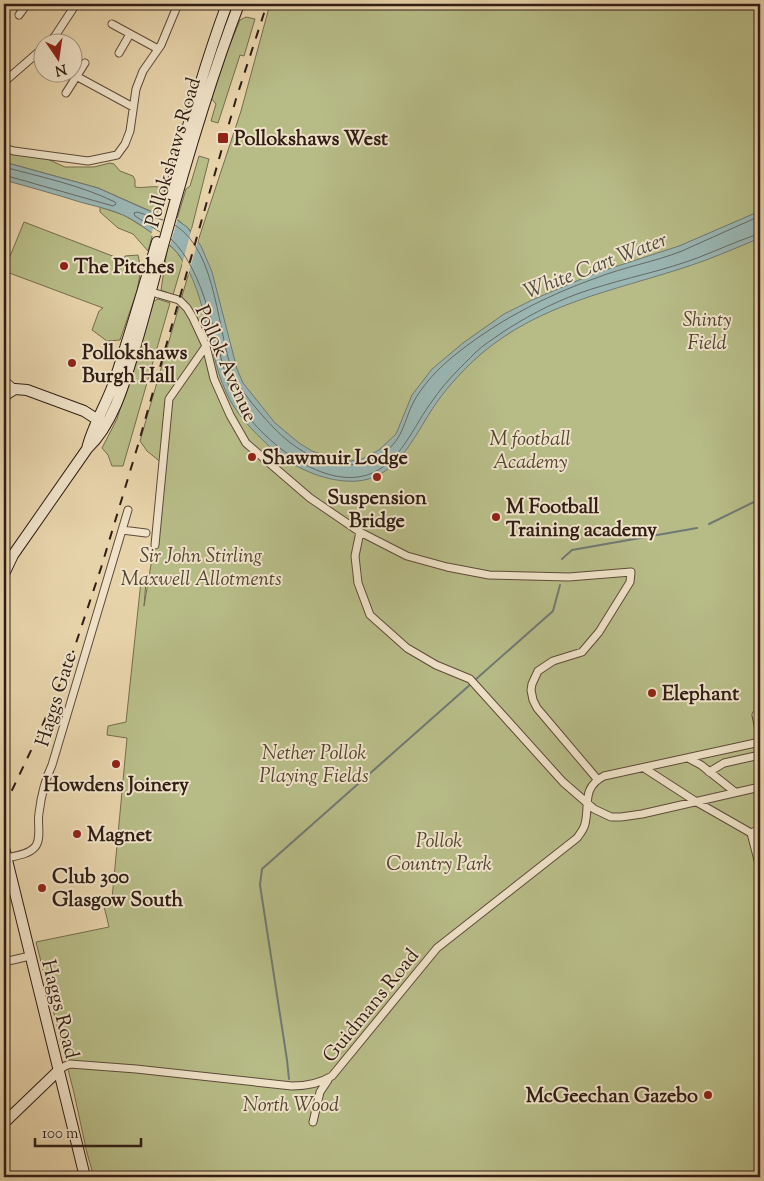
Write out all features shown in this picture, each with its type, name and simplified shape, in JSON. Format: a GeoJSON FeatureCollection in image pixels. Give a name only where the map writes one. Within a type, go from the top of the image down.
{"type":"FeatureCollection","features":[{"type":"Feature","properties":{"kind":"main road","name":"Pollokshaws Road"},"geometry":{"type":"LineString","coordinates":[[172,201],[187,126],[207,60],[227,4]]}},
{"type":"Feature","properties":{"kind":"main road","name":"Pollokshaws Road"},"geometry":{"type":"LineString","coordinates":[[4,574],[13,556],[87,449],[97,440],[118,399],[130,362],[147,290],[172,201],[208,86],[239,4]]}},
{"type":"Feature","properties":{"kind":"main road","name":"Pollokshaws Road"},"geometry":{"type":"LineString","coordinates":[[87,449],[90,436],[114,383],[147,290]]}},
{"type":"Feature","properties":{"kind":"main road"},"geometry":{"type":"LineString","coordinates":[[4,398],[15,389],[28,390],[84,411],[98,420]]}},
{"type":"Feature","properties":{"kind":"main road"},"geometry":{"type":"LineString","coordinates":[[4,566],[13,556]]}},
{"type":"Feature","properties":{"kind":"main road","name":"Haggs Road"},"geometry":{"type":"LineString","coordinates":[[5,853],[85,1177]]}},
{"type":"Feature","properties":{"kind":"main road"},"geometry":{"type":"LineString","coordinates":[[4,1123],[58,1071]]}},
{"type":"Feature","properties":{"kind":"street"},"geometry":{"type":"LineString","coordinates":[[19,15],[27,4]]}},
{"type":"Feature","properties":{"kind":"street"},"geometry":{"type":"LineString","coordinates":[[58,32],[76,4]]}},
{"type":"Feature","properties":{"kind":"street"},"geometry":{"type":"LineString","coordinates":[[4,148],[88,161],[117,155],[125,144],[130,131],[136,88],[143,71],[158,50],[178,4]]}},
{"type":"Feature","properties":{"kind":"street"},"geometry":{"type":"LineString","coordinates":[[112,24],[158,50]]}},
{"type":"Feature","properties":{"kind":"street"},"geometry":{"type":"LineString","coordinates":[[118,53],[130,34]]}},
{"type":"Feature","properties":{"kind":"street"},"geometry":{"type":"LineString","coordinates":[[4,82],[32,58]]}},
{"type":"Feature","properties":{"kind":"street"},"geometry":{"type":"LineString","coordinates":[[82,67],[85,63]]}},
{"type":"Feature","properties":{"kind":"street"},"geometry":{"type":"LineString","coordinates":[[82,79],[133,107]]}},
{"type":"Feature","properties":{"kind":"street"},"geometry":{"type":"LineString","coordinates":[[66,93],[72,82]]}},
{"type":"Feature","properties":{"kind":"street","name":"Pollok Avenue"},"geometry":{"type":"LineString","coordinates":[[147,290],[183,303],[193,318],[206,346],[214,379],[230,415],[246,443],[310,498],[360,532],[407,556],[489,575],[569,577],[631,572],[630,582],[598,632],[582,652],[553,661],[544,666],[538,671],[532,684],[532,694],[537,708],[598,780]]}},
{"type":"Feature","properties":{"kind":"street"},"geometry":{"type":"LineString","coordinates":[[155,545],[169,399],[206,346]]}},
{"type":"Feature","properties":{"kind":"street"},"geometry":{"type":"LineString","coordinates":[[4,380],[15,389]]}},
{"type":"Feature","properties":{"kind":"street","name":"Haggs Gate"},"geometry":{"type":"LineString","coordinates":[[5,853],[28,852],[37,843],[38,815],[46,777],[52,765],[128,510]]}},
{"type":"Feature","properties":{"kind":"street"},"geometry":{"type":"LineString","coordinates":[[122,530],[146,533]]}},
{"type":"Feature","properties":{"kind":"street"},"geometry":{"type":"LineString","coordinates":[[360,532],[355,556],[358,583],[370,614],[407,648],[436,666],[470,679],[563,782],[586,803],[603,815],[620,817],[760,787]]}},
{"type":"Feature","properties":{"kind":"street"},"geometry":{"type":"LineString","coordinates":[[756,715],[760,735]]}},
{"type":"Feature","properties":{"kind":"street"},"geometry":{"type":"LineString","coordinates":[[598,780],[604,776],[760,742]]}},
{"type":"Feature","properties":{"kind":"street"},"geometry":{"type":"LineString","coordinates":[[709,772],[724,763],[760,755]]}},
{"type":"Feature","properties":{"kind":"street"},"geometry":{"type":"LineString","coordinates":[[688,758],[735,792]]}},
{"type":"Feature","properties":{"kind":"street"},"geometry":{"type":"LineString","coordinates":[[644,768],[695,801],[751,833],[760,868]]}},
{"type":"Feature","properties":{"kind":"street","name":"Guidmans Road"},"geometry":{"type":"LineString","coordinates":[[58,1071],[70,1064],[136,1069],[292,1086],[324,1082],[332,1076],[437,948],[577,838],[585,825],[586,803],[590,787],[598,780]]}},
{"type":"Feature","properties":{"kind":"street"},"geometry":{"type":"LineString","coordinates":[[751,833],[760,829]]}},
{"type":"Feature","properties":{"kind":"street"},"geometry":{"type":"LineString","coordinates":[[4,962],[30,956]]}},
{"type":"Feature","properties":{"kind":"street"},"geometry":{"type":"LineString","coordinates":[[313,1122],[320,1092],[332,1076]]}},
{"type":"Feature","properties":{"kind":"green space","name":"Pollok Country Park"},"geometry":{"type":"Polygon","coordinates":[[[270,4],[760,4],[760,1177],[94,1177],[36,942],[109,927],[103,902],[112,899],[127,738],[107,735],[108,726],[126,722],[141,581],[146,581],[144,606],[157,529],[163,464],[147,451],[140,441],[198,241],[241,111],[270,4]]]}},
{"type":"Feature","properties":{"kind":"green space"},"geometry":{"type":"Polygon","coordinates":[[[246,17],[255,19],[244,56],[240,55],[218,123],[211,121],[216,104],[211,98],[218,73],[240,20],[246,17]]]}},
{"type":"Feature","properties":{"kind":"green space"},"geometry":{"type":"Polygon","coordinates":[[[4,150],[45,158],[65,167],[94,167],[110,163],[114,164],[120,171],[133,176],[135,187],[165,189],[158,212],[157,214],[98,188],[4,162],[4,150]]]}},
{"type":"Feature","properties":{"kind":"green space"},"geometry":{"type":"Polygon","coordinates":[[[199,156],[209,159],[191,231],[177,219],[199,156]]]}},
{"type":"Feature","properties":{"kind":"green space"},"geometry":{"type":"Polygon","coordinates":[[[100,207],[124,215],[153,233],[148,251],[133,234],[118,228],[100,212],[100,207]]]}},
{"type":"Feature","properties":{"kind":"green space","name":"The Pitches"},"geometry":{"type":"Polygon","coordinates":[[[24,222],[123,260],[125,256],[138,255],[141,269],[137,291],[120,340],[107,341],[92,330],[99,311],[103,308],[4,271],[24,222]]]}},
{"type":"Feature","properties":{"kind":"green space"},"geometry":{"type":"Polygon","coordinates":[[[168,244],[183,261],[173,295],[161,290],[168,244]]]}},
{"type":"Feature","properties":{"kind":"green space"},"geometry":{"type":"Polygon","coordinates":[[[158,299],[170,303],[123,466],[112,466],[108,455],[102,448],[117,419],[154,301],[158,299]]]}},
{"type":"Feature","properties":{"kind":"water"},"geometry":{"type":"Polygon","coordinates":[[[4,162],[98,188],[147,210],[177,220],[187,227],[201,246],[212,272],[237,369],[243,383],[275,423],[299,443],[312,451],[332,458],[350,461],[362,459],[379,450],[396,434],[412,395],[432,369],[463,343],[504,314],[593,274],[679,246],[760,211],[760,238],[695,264],[579,300],[528,322],[481,354],[463,371],[428,415],[411,443],[390,467],[378,476],[363,480],[335,480],[304,470],[277,453],[239,414],[230,400],[219,375],[205,317],[193,280],[173,248],[136,222],[118,213],[4,180],[4,162]]]}},
{"type":"Feature","properties":{"kind":"pier"},"geometry":{"type":"Polygon","coordinates":[[[158,211],[178,218],[170,245],[151,235],[158,211]]]}},
{"type":"Feature","properties":{"kind":"pier"},"geometry":{"type":"Polygon","coordinates":[[[192,228],[199,237],[188,276],[182,264],[192,228]]]}},
{"type":"Feature","properties":{"kind":"waterway"},"geometry":{"type":"LineString","coordinates":[[709,524],[760,499]]}},
{"type":"Feature","properties":{"kind":"waterway"},"geometry":{"type":"LineString","coordinates":[[562,559],[572,550],[697,528]]}},
{"type":"Feature","properties":{"kind":"waterway"},"geometry":{"type":"LineString","coordinates":[[475,680],[553,611],[560,585]]}},
{"type":"Feature","properties":{"kind":"waterway"},"geometry":{"type":"LineString","coordinates":[[289,1079],[260,885],[262,869],[472,683]]}},
{"type":"Feature","properties":{"kind":"railway"},"geometry":{"type":"LineString","coordinates":[[4,807],[36,740],[73,652],[101,568],[138,445],[236,99],[267,4]]}},
{"type":"Feature","properties":{"kind":"place","name":"Pollokshaws West"},"geometry":{"type":"Point","coordinates":[223,138]}},
{"type":"Feature","properties":{"kind":"place","name":"The Pitches"},"geometry":{"type":"Point","coordinates":[64,266]}},
{"type":"Feature","properties":{"kind":"place","name":"Pollokshaws Burgh Hall"},"geometry":{"type":"Point","coordinates":[72,363]}},
{"type":"Feature","properties":{"kind":"place","name":"Shawmuir Lodge"},"geometry":{"type":"Point","coordinates":[252,457]}},
{"type":"Feature","properties":{"kind":"place","name":"Suspension Bridge"},"geometry":{"type":"Point","coordinates":[377,477]}},
{"type":"Feature","properties":{"kind":"place","name":"M Football Training academy"},"geometry":{"type":"Point","coordinates":[496,517]}},
{"type":"Feature","properties":{"kind":"place","name":"Elephant"},"geometry":{"type":"Point","coordinates":[652,693]}},
{"type":"Feature","properties":{"kind":"place","name":"Howdens Joinery"},"geometry":{"type":"Point","coordinates":[116,764]}},
{"type":"Feature","properties":{"kind":"place","name":"Magnet"},"geometry":{"type":"Point","coordinates":[77,834]}},
{"type":"Feature","properties":{"kind":"place","name":"Club 300 Glasgow South"},"geometry":{"type":"Point","coordinates":[42,888]}},
{"type":"Feature","properties":{"kind":"place","name":"McGeechan Gazebo"},"geometry":{"type":"Point","coordinates":[708,1095]}},
{"type":"Feature","properties":{"kind":"water label","name":"White Cart Water"},"geometry":{"type":"Point","coordinates":[595,265]}},
{"type":"Feature","properties":{"kind":"park label","name":"Shinty Field"},"geometry":{"type":"Point","coordinates":[707,330]}},
{"type":"Feature","properties":{"kind":"park label","name":"M football Academy"},"geometry":{"type":"Point","coordinates":[530,450]}},
{"type":"Feature","properties":{"kind":"park label","name":"Sir John Stirling Maxwell Allotments"},"geometry":{"type":"Point","coordinates":[201,566]}},
{"type":"Feature","properties":{"kind":"park label","name":"Nether Pollok Playing Fields"},"geometry":{"type":"Point","coordinates":[314,764]}},
{"type":"Feature","properties":{"kind":"park label","name":"North Wood"},"geometry":{"type":"Point","coordinates":[291,1104]}}]}
